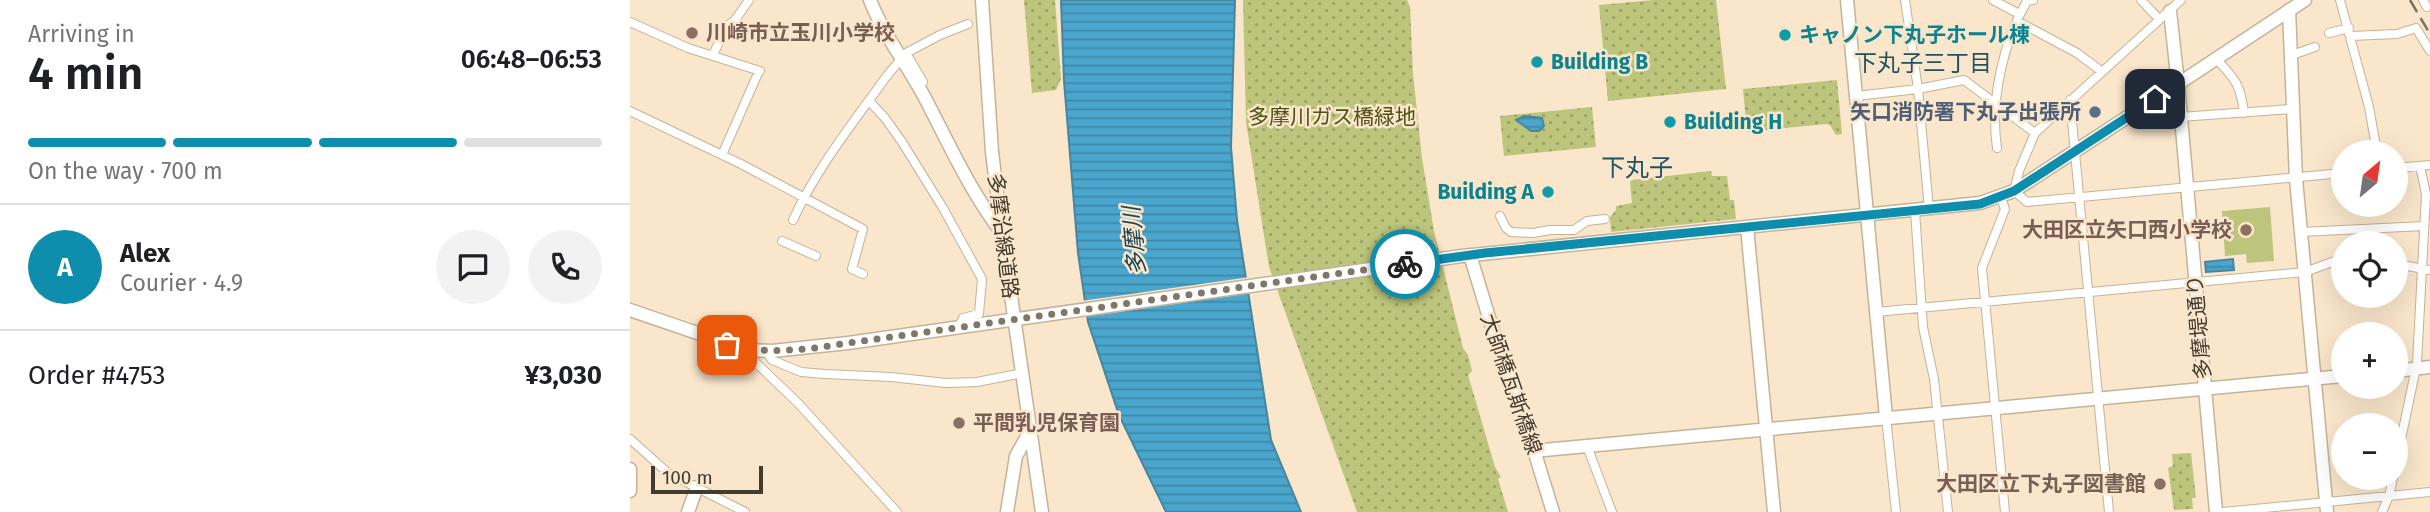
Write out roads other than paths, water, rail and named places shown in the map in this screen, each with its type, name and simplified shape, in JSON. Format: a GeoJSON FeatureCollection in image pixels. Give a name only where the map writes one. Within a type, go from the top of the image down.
{"type":"FeatureCollection","features":[{"type":"Feature","properties":{"kind":"street"},"geometry":{"type":"LineString","coordinates":[[713,55],[726,27],[749,0]]}},
{"type":"Feature","properties":{"kind":"street"},"geometry":{"type":"LineString","coordinates":[[870,0],[887,39],[919,87],[981,206],[1002,233]]}},
{"type":"Feature","properties":{"kind":"street","name":"多摩沿線道路"},"geometry":{"type":"LineString","coordinates":[[982,0],[992,152],[1042,512]]}},
{"type":"Feature","properties":{"kind":"street"},"geometry":{"type":"LineString","coordinates":[[1847,0],[1896,512]]}},
{"type":"Feature","properties":{"kind":"street"},"geometry":{"type":"LineString","coordinates":[[1905,0],[1918,89],[1929,209]]}},
{"type":"Feature","properties":{"kind":"street"},"geometry":{"type":"LineString","coordinates":[[1993,0],[2101,71]]}},
{"type":"Feature","properties":{"kind":"street"},"geometry":{"type":"LineString","coordinates":[[1997,148],[1994,130],[2002,71],[2018,18],[2027,1],[2033,0]]}},
{"type":"Feature","properties":{"kind":"street"},"geometry":{"type":"LineString","coordinates":[[2141,0],[2159,19]]}},
{"type":"Feature","properties":{"kind":"street"},"geometry":{"type":"LineString","coordinates":[[2014,191],[2035,134],[2181,0]]}},
{"type":"Feature","properties":{"kind":"street"},"geometry":{"type":"LineString","coordinates":[[630,310],[747,350],[807,349],[1466,255],[1980,204],[2014,191],[2216,59],[2289,5],[2305,0]]}},
{"type":"Feature","properties":{"kind":"street"},"geometry":{"type":"LineString","coordinates":[[2340,0],[2374,140]]}},
{"type":"Feature","properties":{"kind":"street"},"geometry":{"type":"LineString","coordinates":[[2289,5],[2296,179],[2327,507]]}},
{"type":"Feature","properties":{"kind":"street","name":"多摩堤通り"},"geometry":{"type":"LineString","coordinates":[[2170,11],[2216,512]]}},
{"type":"Feature","properties":{"kind":"street"},"geometry":{"type":"LineString","coordinates":[[630,22],[688,48],[759,71],[722,155]]}},
{"type":"Feature","properties":{"kind":"street"},"geometry":{"type":"LineString","coordinates":[[919,87],[923,82],[906,52],[968,24]]}},
{"type":"Feature","properties":{"kind":"street"},"geometry":{"type":"LineString","coordinates":[[2329,33],[2397,34],[2416,27],[2430,51]]}},
{"type":"Feature","properties":{"kind":"street"},"geometry":{"type":"LineString","coordinates":[[2292,55],[2315,47]]}},
{"type":"Feature","properties":{"kind":"street"},"geometry":{"type":"LineString","coordinates":[[2216,59],[2233,76],[2241,92],[2244,113]]}},
{"type":"Feature","properties":{"kind":"street"},"geometry":{"type":"LineString","coordinates":[[793,220],[803,198],[848,128],[888,72],[901,61]]}},
{"type":"Feature","properties":{"kind":"street"},"geometry":{"type":"LineString","coordinates":[[1856,96],[1918,89],[1964,80],[2035,134]]}},
{"type":"Feature","properties":{"kind":"street"},"geometry":{"type":"LineString","coordinates":[[2070,100],[2109,512]]}},
{"type":"Feature","properties":{"kind":"street"},"geometry":{"type":"LineString","coordinates":[[869,101],[902,142],[943,208],[982,279],[979,314],[962,318],[959,327]]}},
{"type":"Feature","properties":{"kind":"street"},"geometry":{"type":"LineString","coordinates":[[2180,117],[2292,109]]}},
{"type":"Feature","properties":{"kind":"street"},"geometry":{"type":"LineString","coordinates":[[630,111],[722,155],[863,229],[852,269],[863,274]]}},
{"type":"Feature","properties":{"kind":"street"},"geometry":{"type":"LineString","coordinates":[[2408,166],[2430,165]]}},
{"type":"Feature","properties":{"kind":"street"},"geometry":{"type":"LineString","coordinates":[[2407,413],[2416,369],[2426,269],[2426,194],[2420,166]]}},
{"type":"Feature","properties":{"kind":"street"},"geometry":{"type":"LineString","coordinates":[[2014,191],[2027,202],[2331,175]]}},
{"type":"Feature","properties":{"kind":"street"},"geometry":{"type":"LineString","coordinates":[[2001,198],[2005,209],[1982,268],[2005,512]]}},
{"type":"Feature","properties":{"kind":"street"},"geometry":{"type":"LineString","coordinates":[[1914,211],[1923,327],[1937,413],[1948,512]]}},
{"type":"Feature","properties":{"kind":"street"},"geometry":{"type":"LineString","coordinates":[[1500,216],[1511,232],[1533,233],[1574,230],[1587,221],[1605,219]]}},
{"type":"Feature","properties":{"kind":"street"},"geometry":{"type":"LineString","coordinates":[[2301,232],[2424,226]]}},
{"type":"Feature","properties":{"kind":"street"},"geometry":{"type":"LineString","coordinates":[[1747,228],[1773,512]]}},
{"type":"Feature","properties":{"kind":"street"},"geometry":{"type":"LineString","coordinates":[[782,241],[817,256]]}},
{"type":"Feature","properties":{"kind":"street","name":"大師橋瓦斯橋線"},"geometry":{"type":"LineString","coordinates":[[1466,255],[1513,382],[1553,512]]}},
{"type":"Feature","properties":{"kind":"street"},"geometry":{"type":"LineString","coordinates":[[1876,312],[2305,271],[2331,262]]}},
{"type":"Feature","properties":{"kind":"street"},"geometry":{"type":"LineString","coordinates":[[2408,266],[2426,269]]}},
{"type":"Feature","properties":{"kind":"street"},"geometry":{"type":"LineString","coordinates":[[747,350],[754,361],[797,403],[897,512]]}},
{"type":"Feature","properties":{"kind":"street"},"geometry":{"type":"LineString","coordinates":[[766,351],[772,360],[801,372],[946,383],[977,382],[1022,373]]}},
{"type":"Feature","properties":{"kind":"street"},"geometry":{"type":"LineString","coordinates":[[2408,370],[2430,367]]}},
{"type":"Feature","properties":{"kind":"street"},"geometry":{"type":"LineString","coordinates":[[1534,451],[2331,377]]}},
{"type":"Feature","properties":{"kind":"street"},"geometry":{"type":"LineString","coordinates":[[1007,512],[1016,456],[1029,433]]}},
{"type":"Feature","properties":{"kind":"street"},"geometry":{"type":"LineString","coordinates":[[630,439],[668,472],[745,512]]}},
{"type":"Feature","properties":{"kind":"street"},"geometry":{"type":"LineString","coordinates":[[1587,446],[1612,512]]}},
{"type":"Feature","properties":{"kind":"street"},"geometry":{"type":"LineString","coordinates":[[630,469],[630,491]]}},
{"type":"Feature","properties":{"kind":"street"},"geometry":{"type":"LineString","coordinates":[[688,512],[697,486]]}},
{"type":"Feature","properties":{"kind":"street"},"geometry":{"type":"LineString","coordinates":[[2382,512],[2390,490]]}},
{"type":"Feature","properties":{"kind":"street"},"geometry":{"type":"LineString","coordinates":[[2223,512],[2327,507],[2430,492]]}},
{"type":"Feature","properties":{"kind":"street"},"geometry":{"type":"LineString","coordinates":[[723,512],[727,501]]}},
{"type":"Feature","properties":{"kind":"water","name":"多摩川"},"geometry":{"type":"Polygon","coordinates":[[[1061,0],[1235,0],[1231,147],[1237,220],[1271,440],[1301,512],[1166,512],[1119,415],[1088,322],[1078,253],[1064,81],[1061,0]]]}},
{"type":"Feature","properties":{"kind":"water"},"geometry":{"type":"Polygon","coordinates":[[[1524,116],[1542,118],[1544,126],[1539,131],[1531,131],[1516,120],[1524,116]]]}},
{"type":"Feature","properties":{"kind":"water"},"geometry":{"type":"Polygon","coordinates":[[[2233,259],[2234,270],[2206,272],[2205,262],[2233,259]]]}},
{"type":"Feature","properties":{"kind":"railway"},"geometry":{"type":"LineString","coordinates":[[2410,0],[2430,34]]}},
{"type":"Feature","properties":{"kind":"place","name":"川崎市立玉川小学校"},"geometry":{"type":"Point","coordinates":[692,33]}},
{"type":"Feature","properties":{"kind":"place","name":"キャノン下丸子ホール棟"},"geometry":{"type":"Point","coordinates":[1785,35]}},
{"type":"Feature","properties":{"kind":"place","name":"Building B"},"geometry":{"type":"Point","coordinates":[1537,62]}},
{"type":"Feature","properties":{"kind":"place","name":"矢口消防署下丸子出張所"},"geometry":{"type":"Point","coordinates":[2095,112]}},
{"type":"Feature","properties":{"kind":"place","name":"Building H"},"geometry":{"type":"Point","coordinates":[1670,122]}},
{"type":"Feature","properties":{"kind":"place","name":"Building A"},"geometry":{"type":"Point","coordinates":[1548,192]}},
{"type":"Feature","properties":{"kind":"place","name":"大田区立矢口西小学校"},"geometry":{"type":"Point","coordinates":[2246,230]}},
{"type":"Feature","properties":{"kind":"place","name":"平間乳児保育園"},"geometry":{"type":"Point","coordinates":[959,423]}},
{"type":"Feature","properties":{"kind":"place","name":"大田区立下丸子図書館"},"geometry":{"type":"Point","coordinates":[2160,484]}},
{"type":"Feature","properties":{"kind":"district","name":"下丸子三丁目"},"geometry":{"type":"Point","coordinates":[1923,63]}},
{"type":"Feature","properties":{"kind":"district","name":"下丸子"},"geometry":{"type":"Point","coordinates":[1637,168]}},
{"type":"Feature","properties":{"kind":"park label","name":"多摩川ガス橋緑地"},"geometry":{"type":"Point","coordinates":[1332,117]}}]}
